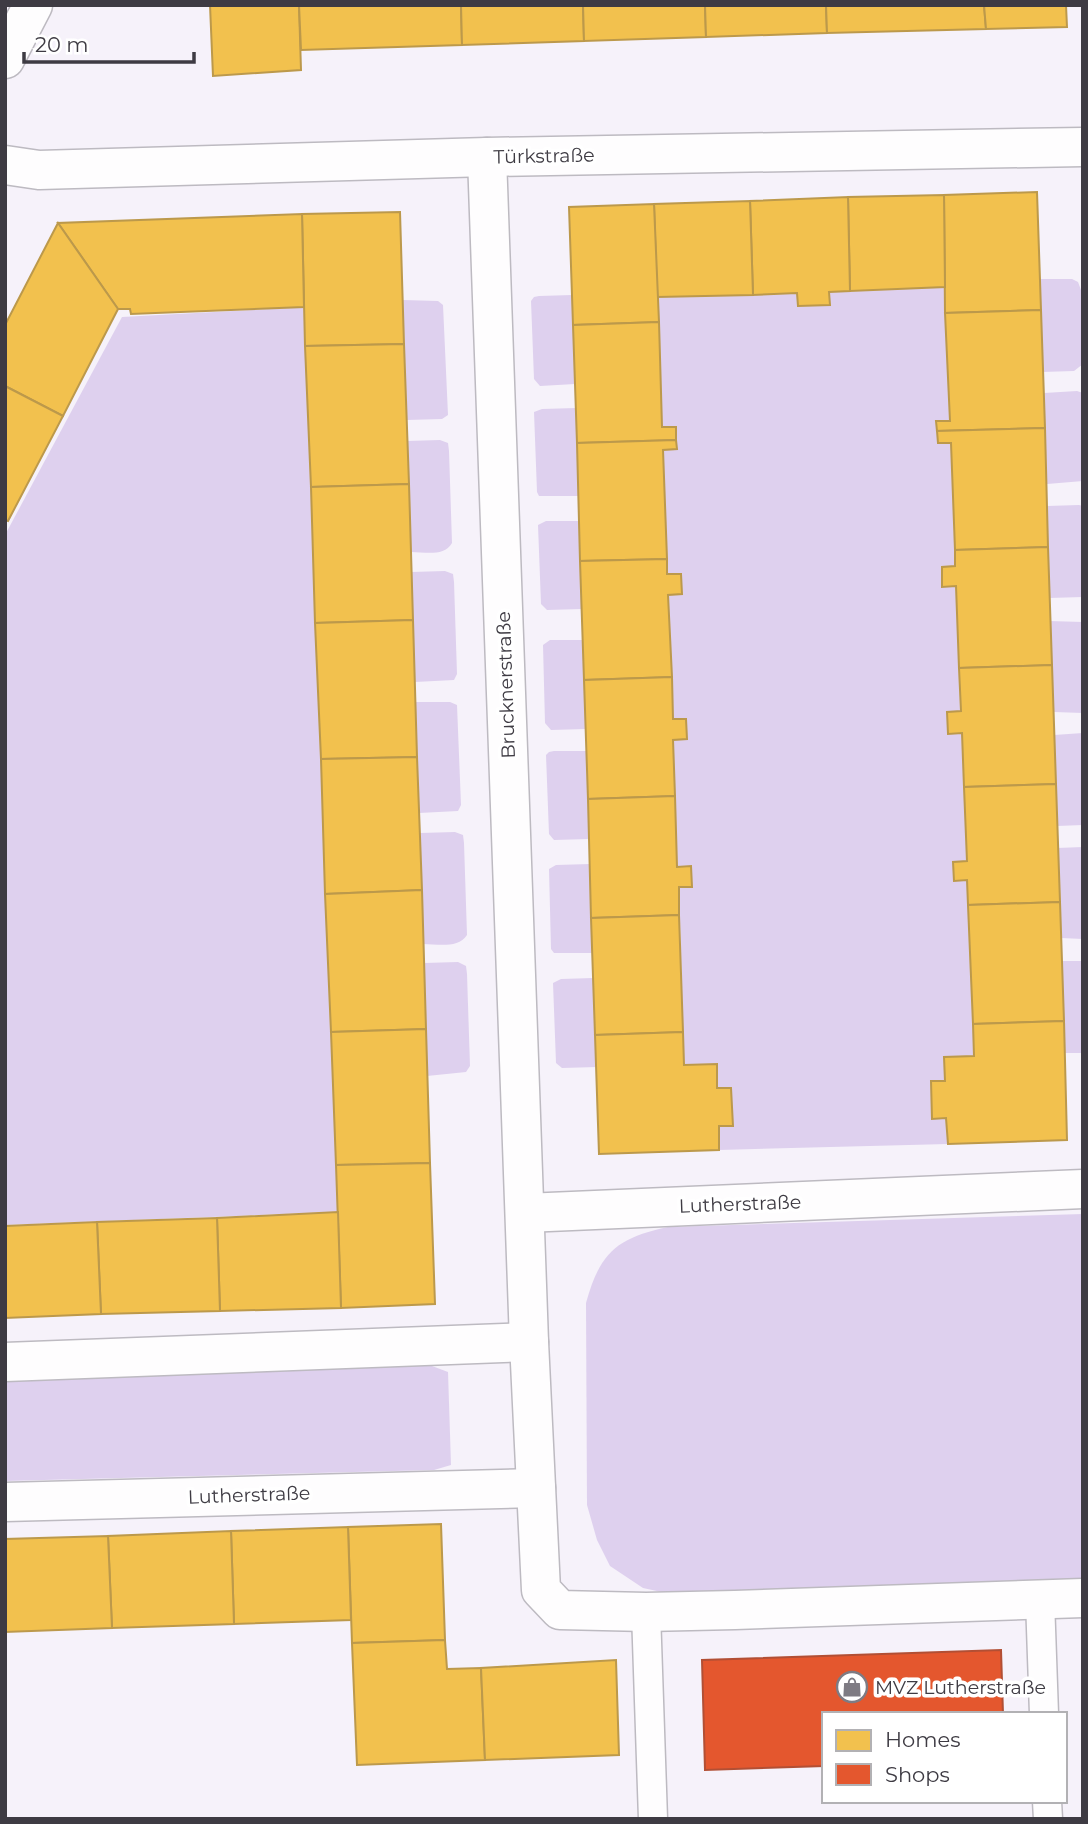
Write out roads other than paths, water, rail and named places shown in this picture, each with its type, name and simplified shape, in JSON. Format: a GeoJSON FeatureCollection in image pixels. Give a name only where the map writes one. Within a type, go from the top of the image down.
{"type":"FeatureCollection","features":[{"type":"Feature","properties":{"kind":"street"},"geometry":{"type":"LineString","coordinates":[[5,59],[23,10]]}},
{"type":"Feature","properties":{"kind":"street","name":"Türkstraße"},"geometry":{"type":"LineString","coordinates":[[5,165],[39,170],[487,157],[1083,147]]}},
{"type":"Feature","properties":{"kind":"street","name":"Brucknerstraße"},"geometry":{"type":"LineString","coordinates":[[487,157],[525,1213]]}},
{"type":"Feature","properties":{"kind":"street","name":"Lutherstraße"},"geometry":{"type":"LineString","coordinates":[[525,1213],[1083,1189]]}},
{"type":"Feature","properties":{"kind":"street"},"geometry":{"type":"LineString","coordinates":[[525,1213],[541,1590],[560,1610],[646,1612],[1083,1598]]}},
{"type":"Feature","properties":{"kind":"street"},"geometry":{"type":"LineString","coordinates":[[5,1362],[529,1342]]}},
{"type":"Feature","properties":{"kind":"street","name":"Lutherstraße"},"geometry":{"type":"LineString","coordinates":[[5,1502],[536,1488]]}},
{"type":"Feature","properties":{"kind":"lane"},"geometry":{"type":"LineString","coordinates":[[1040,1600],[1044,1712]]}},
{"type":"Feature","properties":{"kind":"lane"},"geometry":{"type":"LineString","coordinates":[[646,1612],[653,1819]]}},
{"type":"Feature","properties":{"kind":"place","name":"MVZ Lutherstraße"},"geometry":{"type":"Point","coordinates":[852,1687]}}]}
